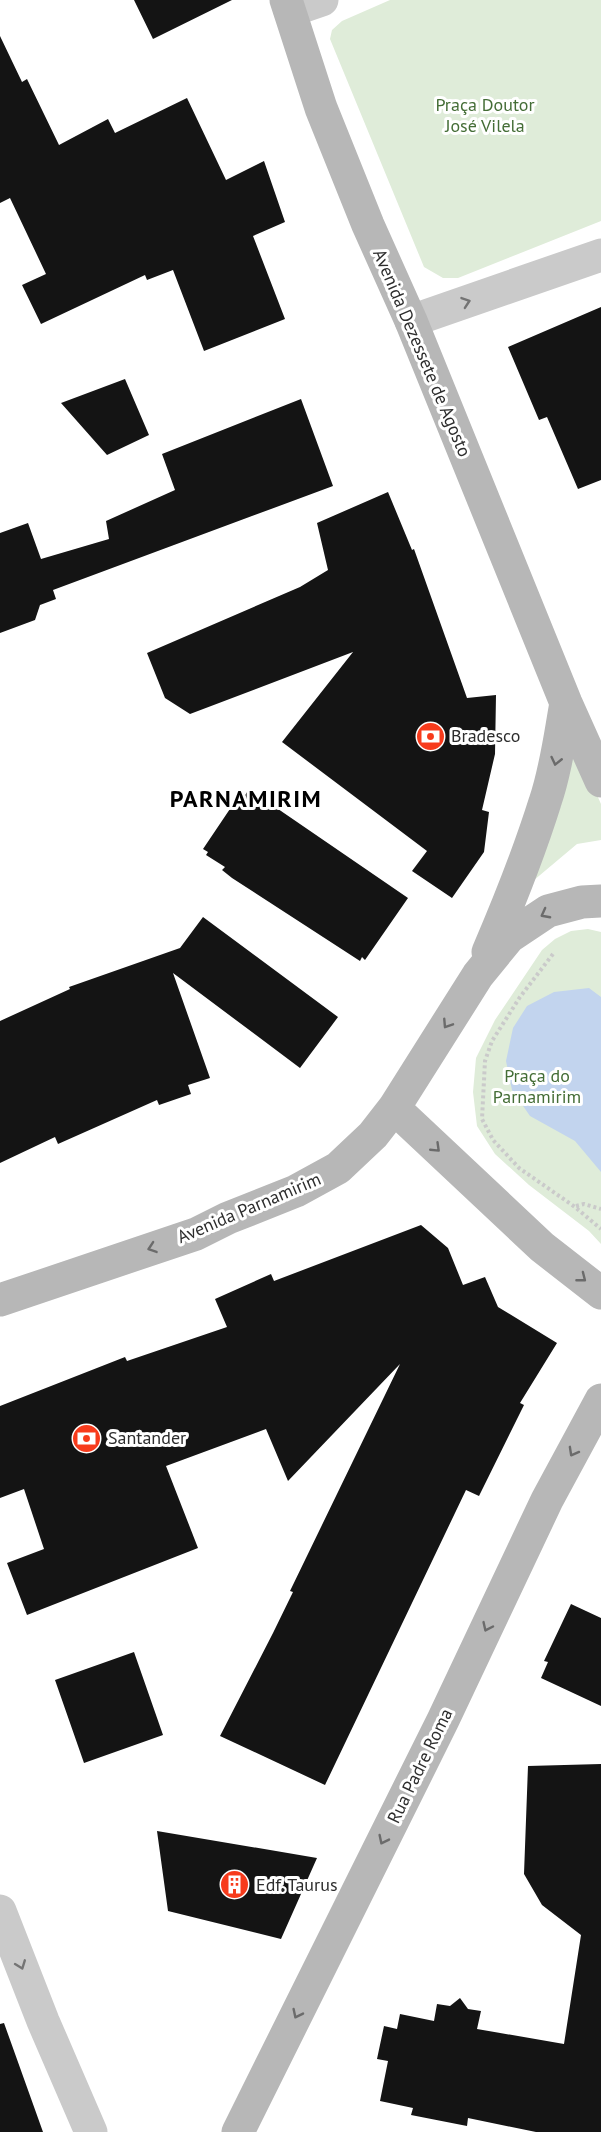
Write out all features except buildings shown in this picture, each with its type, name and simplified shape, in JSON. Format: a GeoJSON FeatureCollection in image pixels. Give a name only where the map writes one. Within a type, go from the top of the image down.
{"type":"FeatureCollection","features":[{"type":"Feature","properties":{"kind":"main road","name":"Avenida Dezessete de Agosto"},"geometry":{"type":"LineString","coordinates":[[288,6],[321,108],[368,225],[411,321],[566,703],[601,781]]}},
{"type":"Feature","properties":{"kind":"main road"},"geometry":{"type":"LineString","coordinates":[[478,975],[518,881],[546,801],[566,703]]}},
{"type":"Feature","properties":{"kind":"main road"},"geometry":{"type":"LineString","coordinates":[[478,975],[509,937],[548,911],[582,902],[601,901]]}},
{"type":"Feature","properties":{"kind":"main road","name":"Avenida Parnamirim"},"geometry":{"type":"LineString","coordinates":[[0,1300],[196,1234],[228,1218],[296,1191],[338,1168],[373,1134],[394,1108],[478,975]]}},
{"type":"Feature","properties":{"kind":"main road"},"geometry":{"type":"LineString","coordinates":[[394,1108],[542,1247],[601,1293]]}},
{"type":"Feature","properties":{"kind":"main road","name":"Rua Padre Roma"},"geometry":{"type":"LineString","coordinates":[[238,2132],[443,1720],[547,1500],[601,1400]]}},
{"type":"Feature","properties":{"kind":"street"},"geometry":{"type":"LineString","coordinates":[[288,6],[322,0]]}},
{"type":"Feature","properties":{"kind":"street"},"geometry":{"type":"LineString","coordinates":[[411,321],[601,255]]}},
{"type":"Feature","properties":{"kind":"street"},"geometry":{"type":"LineString","coordinates":[[0,1911],[43,2021],[91,2132]]}},
{"type":"Feature","properties":{"kind":"path"},"geometry":{"type":"LineString","coordinates":[[558,948],[520,997],[492,1041],[485,1061],[482,1119],[494,1140],[519,1168],[575,1207],[601,1229]]}},
{"type":"Feature","properties":{"kind":"path"},"geometry":{"type":"LineString","coordinates":[[575,1207],[584,1204],[601,1209]]}},
{"type":"Feature","properties":{"kind":"green space","name":"Praça Doutor José Vilela"},"geometry":{"type":"Polygon","coordinates":[[[390,0],[601,0],[601,221],[458,278],[443,278],[424,267],[330,39],[332,30],[342,21],[390,0]]]}},
{"type":"Feature","properties":{"kind":"green space"},"geometry":{"type":"Polygon","coordinates":[[[572,739],[601,804],[601,840],[577,844],[527,886],[572,739]]]}},
{"type":"Feature","properties":{"kind":"green space","name":"Praça do Parnamirim"},"geometry":{"type":"Polygon","coordinates":[[[588,929],[601,932],[601,1244],[589,1231],[529,1185],[495,1154],[477,1126],[473,1092],[476,1058],[495,1020],[542,950],[555,939],[571,931],[588,929]]]}},
{"type":"Feature","properties":{"kind":"water"},"geometry":{"type":"Polygon","coordinates":[[[589,988],[601,997],[601,1172],[575,1141],[530,1116],[512,1090],[506,1061],[513,1028],[527,1006],[554,992],[589,988]]]}},
{"type":"Feature","properties":{"kind":"place","name":"Bradesco"},"geometry":{"type":"Point","coordinates":[430,736]}},
{"type":"Feature","properties":{"kind":"place","name":"Santander"},"geometry":{"type":"Point","coordinates":[87,1438]}},
{"type":"Feature","properties":{"kind":"place","name":"Edf. Taurus"},"geometry":{"type":"Point","coordinates":[235,1885]}},
{"type":"Feature","properties":{"kind":"district","name":"PARNAMIRIM"},"geometry":{"type":"Point","coordinates":[246,799]}}]}
